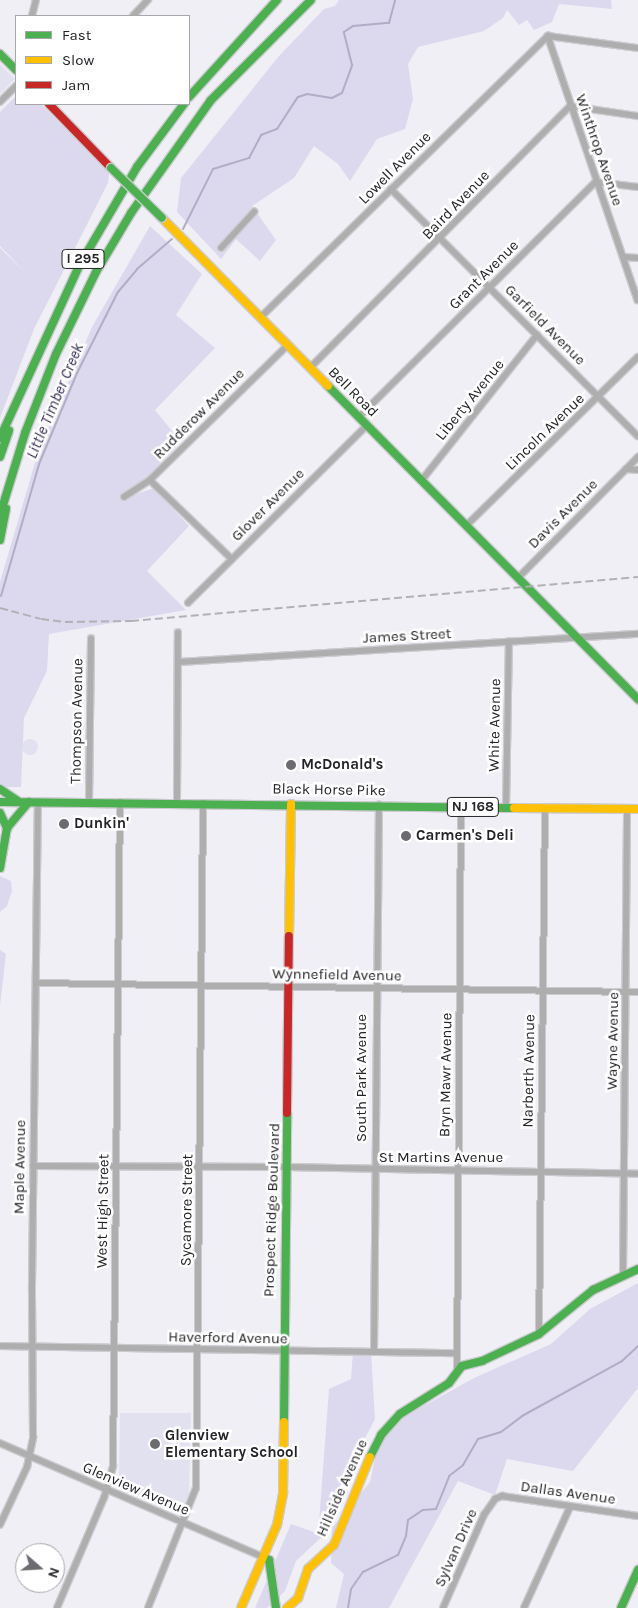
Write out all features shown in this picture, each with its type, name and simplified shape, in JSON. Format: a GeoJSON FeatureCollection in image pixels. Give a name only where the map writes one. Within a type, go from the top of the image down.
{"type":"FeatureCollection","features":[{"type":"Feature","properties":{"kind":"main road"},"geometry":{"type":"LineString","coordinates":[[190,96],[277,0]]}},
{"type":"Feature","properties":{"kind":"main road","name":"I 295"},"geometry":{"type":"LineString","coordinates":[[0,515],[12,474],[56,354],[96,272],[135,206],[211,100],[311,0]]}},
{"type":"Feature","properties":{"kind":"main road"},"geometry":{"type":"LineString","coordinates":[[0,54],[15,69]]}},
{"type":"Feature","properties":{"kind":"main road","name":"Bell Road"},"geometry":{"type":"LineString","coordinates":[[50,105],[310,368],[468,524],[638,699]]}},
{"type":"Feature","properties":{"kind":"main road","name":"I 295"},"geometry":{"type":"LineString","coordinates":[[0,456],[30,369],[93,241],[138,167],[183,105]]}},
{"type":"Feature","properties":{"kind":"main road"},"geometry":{"type":"LineString","coordinates":[[0,438],[30,369]]}},
{"type":"Feature","properties":{"kind":"main road"},"geometry":{"type":"LineString","coordinates":[[0,540],[12,474]]}},
{"type":"Feature","properties":{"kind":"main road"},"geometry":{"type":"LineString","coordinates":[[0,789],[19,802]]}},
{"type":"Feature","properties":{"kind":"main road","name":"NJ 168"},"geometry":{"type":"LineString","coordinates":[[0,802],[19,802]]}},
{"type":"Feature","properties":{"kind":"main road","name":"Black Horse Pike"},"geometry":{"type":"LineString","coordinates":[[19,802],[177,802],[638,809]]}},
{"type":"Feature","properties":{"kind":"main road"},"geometry":{"type":"LineString","coordinates":[[0,868],[7,828],[29,802]]}},
{"type":"Feature","properties":{"kind":"main road","name":"Prospect Ridge Boulevard"},"geometry":{"type":"LineString","coordinates":[[241,1608],[276,1525],[283,1493],[282,1351],[291,987],[291,804]]}},
{"type":"Feature","properties":{"kind":"main road"},"geometry":{"type":"LineString","coordinates":[[0,813],[7,828]]}},
{"type":"Feature","properties":{"kind":"main road","name":"Hillside Avenue"},"geometry":{"type":"LineString","coordinates":[[287,1608],[298,1598],[308,1569],[338,1538],[358,1480],[386,1428],[400,1414],[449,1383],[462,1366],[482,1361],[539,1334],[580,1299],[623,1274],[638,1268]]}},
{"type":"Feature","properties":{"kind":"main road"},"geometry":{"type":"LineString","coordinates":[[263,1557],[269,1560],[276,1608]]}},
{"type":"Feature","properties":{"kind":"main road"},"geometry":{"type":"LineString","coordinates":[[621,1608],[638,1570]]}},
{"type":"Feature","properties":{"kind":"street"},"geometry":{"type":"LineString","coordinates":[[32,15],[36,0]]}},
{"type":"Feature","properties":{"kind":"street"},"geometry":{"type":"LineString","coordinates":[[134,15],[148,0]]}},
{"type":"Feature","properties":{"kind":"street"},"geometry":{"type":"LineString","coordinates":[[548,36],[638,48]]}},
{"type":"Feature","properties":{"kind":"street","name":"Winthrop Avenue"},"geometry":{"type":"LineString","coordinates":[[548,36],[570,106],[638,300]]}},
{"type":"Feature","properties":{"kind":"street","name":"Lowell Avenue"},"geometry":{"type":"LineString","coordinates":[[261,317],[548,36]]}},
{"type":"Feature","properties":{"kind":"street"},"geometry":{"type":"LineString","coordinates":[[0,102],[15,87]]}},
{"type":"Feature","properties":{"kind":"street"},"geometry":{"type":"LineString","coordinates":[[570,106],[638,116]]}},
{"type":"Feature","properties":{"kind":"street","name":"Baird Avenue"},"geometry":{"type":"LineString","coordinates":[[310,368],[441,239],[570,106]]}},
{"type":"Feature","properties":{"kind":"street"},"geometry":{"type":"LineString","coordinates":[[596,182],[638,187]]}},
{"type":"Feature","properties":{"kind":"street","name":"Grant Avenue"},"geometry":{"type":"LineString","coordinates":[[359,417],[596,182]]}},
{"type":"Feature","properties":{"kind":"street","name":"Garfield Avenue"},"geometry":{"type":"LineString","coordinates":[[391,190],[638,436]]}},
{"type":"Feature","properties":{"kind":"street"},"geometry":{"type":"LineString","coordinates":[[221,248],[254,212]]}},
{"type":"Feature","properties":{"kind":"street"},"geometry":{"type":"LineString","coordinates":[[624,257],[638,258]]}},
{"type":"Feature","properties":{"kind":"street","name":"Liberty Avenue"},"geometry":{"type":"LineString","coordinates":[[422,480],[537,335]]}},
{"type":"Feature","properties":{"kind":"street","name":"Rudderow Avenue"},"geometry":{"type":"LineString","coordinates":[[124,498],[150,480],[288,345]]}},
{"type":"Feature","properties":{"kind":"street","name":"Lincoln Avenue"},"geometry":{"type":"LineString","coordinates":[[468,524],[638,357]]}},
{"type":"Feature","properties":{"kind":"street","name":"Glover Avenue"},"geometry":{"type":"LineString","coordinates":[[188,603],[367,425]]}},
{"type":"Feature","properties":{"kind":"street","name":"Davis Avenue"},"geometry":{"type":"LineString","coordinates":[[519,576],[638,457]]}},
{"type":"Feature","properties":{"kind":"street"},"geometry":{"type":"LineString","coordinates":[[626,469],[638,470]]}},
{"type":"Feature","properties":{"kind":"street"},"geometry":{"type":"LineString","coordinates":[[150,480],[232,559]]}},
{"type":"Feature","properties":{"kind":"street"},"geometry":{"type":"LineString","coordinates":[[177,802],[178,633]]}},
{"type":"Feature","properties":{"kind":"street","name":"James Street"},"geometry":{"type":"LineString","coordinates":[[178,662],[638,634]]}},
{"type":"Feature","properties":{"kind":"street","name":"Thompson Avenue"},"geometry":{"type":"LineString","coordinates":[[89,802],[90,639]]}},
{"type":"Feature","properties":{"kind":"street","name":"White Avenue"},"geometry":{"type":"LineString","coordinates":[[506,808],[509,642]]}},
{"type":"Feature","properties":{"kind":"street","name":"Maple Avenue"},"geometry":{"type":"LineString","coordinates":[[0,1525],[30,1458],[33,1438],[31,1347],[38,802]]}},
{"type":"Feature","properties":{"kind":"street","name":"West High Street"},"geometry":{"type":"LineString","coordinates":[[57,1608],[107,1490],[113,1466],[120,802]]}},
{"type":"Feature","properties":{"kind":"street","name":"Sycamore Street"},"geometry":{"type":"LineString","coordinates":[[148,1608],[196,1488],[203,803]]}},
{"type":"Feature","properties":{"kind":"street","name":"South Park Avenue"},"geometry":{"type":"LineString","coordinates":[[374,1352],[379,805]]}},
{"type":"Feature","properties":{"kind":"street","name":"Bryn Mawr Avenue"},"geometry":{"type":"LineString","coordinates":[[457,1373],[461,807]]}},
{"type":"Feature","properties":{"kind":"street","name":"Narberth Avenue"},"geometry":{"type":"LineString","coordinates":[[539,1334],[545,809]]}},
{"type":"Feature","properties":{"kind":"street","name":"Wayne Avenue"},"geometry":{"type":"LineString","coordinates":[[623,1274],[627,809]]}},
{"type":"Feature","properties":{"kind":"street","name":"Wynnefield Avenue"},"geometry":{"type":"LineString","coordinates":[[36,983],[118,986],[638,992]]}},
{"type":"Feature","properties":{"kind":"street","name":"St Martins Avenue"},"geometry":{"type":"LineString","coordinates":[[33,1166],[116,1168],[287,1167],[638,1174]]}},
{"type":"Feature","properties":{"kind":"street","name":"Haverford Avenue"},"geometry":{"type":"LineString","coordinates":[[0,1346],[456,1353]]}},
{"type":"Feature","properties":{"kind":"street","name":"Glenview Avenue"},"geometry":{"type":"LineString","coordinates":[[0,1443],[30,1458],[263,1557]]}},
{"type":"Feature","properties":{"kind":"street","name":"Dallas Avenue"},"geometry":{"type":"LineString","coordinates":[[495,1499],[502,1496],[638,1516]]}},
{"type":"Feature","properties":{"kind":"street","name":"Sylvan Drive"},"geometry":{"type":"LineString","coordinates":[[443,1608],[484,1515],[495,1499]]}},
{"type":"Feature","properties":{"kind":"street"},"geometry":{"type":"LineString","coordinates":[[524,1608],[570,1507]]}},
{"type":"Feature","properties":{"kind":"shaded area"},"geometry":{"type":"Polygon","coordinates":[[[339,0],[611,0],[612,9],[559,4],[552,22],[534,30],[527,20],[519,25],[507,10],[503,18],[484,31],[418,47],[408,64],[413,99],[405,129],[377,139],[350,181],[338,164],[314,146],[294,178],[252,206],[276,240],[260,261],[236,239],[221,259],[177,212],[181,178],[279,56],[324,9],[335,6],[339,0]]]}},
{"type":"Feature","properties":{"kind":"shaded area"},"geometry":{"type":"Polygon","coordinates":[[[0,64],[15,79],[0,94],[0,64]]]}},
{"type":"Feature","properties":{"kind":"shaded area"},"geometry":{"type":"Polygon","coordinates":[[[15,97],[15,105],[42,105],[109,173],[108,183],[34,329],[0,418],[0,248],[25,272],[0,246],[0,112],[15,97]]]}},
{"type":"Feature","properties":{"kind":"shaded area"},"geometry":{"type":"Polygon","coordinates":[[[150,226],[202,274],[176,315],[215,348],[155,410],[181,442],[133,495],[154,488],[189,526],[147,571],[186,610],[49,634],[47,671],[24,718],[21,787],[0,787],[0,582],[39,449],[92,327],[150,226]]]}},
{"type":"Feature","properties":{"kind":"shaded area"},"geometry":{"type":"Polygon","coordinates":[[[30,739],[36,741],[38,747],[36,753],[30,755],[24,753],[22,747],[24,741],[30,739]]]}},
{"type":"Feature","properties":{"kind":"shaded area"},"geometry":{"type":"Polygon","coordinates":[[[0,876],[11,881],[12,891],[7,906],[0,912],[0,876]]]}},
{"type":"Feature","properties":{"kind":"shaded area"},"geometry":{"type":"Polygon","coordinates":[[[0,950],[6,954],[0,1006],[0,950]]]}},
{"type":"Feature","properties":{"kind":"shaded area"},"geometry":{"type":"Polygon","coordinates":[[[638,1283],[638,1388],[573,1471],[507,1459],[495,1495],[458,1481],[389,1608],[336,1608],[344,1574],[331,1563],[332,1528],[370,1482],[377,1449],[400,1419],[474,1378],[551,1344],[590,1309],[638,1283]]]}},
{"type":"Feature","properties":{"kind":"shaded area"},"geometry":{"type":"Polygon","coordinates":[[[353,1351],[371,1351],[375,1419],[337,1492],[327,1532],[296,1561],[285,1591],[267,1608],[255,1608],[291,1524],[314,1532],[319,1522],[329,1389],[351,1379],[353,1351]]]}},
{"type":"Feature","properties":{"kind":"shaded area","name":"Glenview Elementary School"},"geometry":{"type":"Polygon","coordinates":[[[120,1413],[191,1413],[189,1494],[181,1515],[114,1487],[119,1476],[120,1413]]]}},
{"type":"Feature","properties":{"kind":"waterway","name":"Little Timber Creek"},"geometry":{"type":"LineString","coordinates":[[183,229],[213,169],[249,158],[261,135],[277,129],[298,97],[307,94],[332,98],[342,93],[352,65],[344,32],[353,26],[389,23],[395,0]]}},
{"type":"Feature","properties":{"kind":"waterway","name":"Little Timber Creek"},"geometry":{"type":"LineString","coordinates":[[1,596],[39,464],[77,373],[118,292],[137,269],[172,239]]}},
{"type":"Feature","properties":{"kind":"waterway"},"geometry":{"type":"LineString","coordinates":[[348,1608],[351,1589],[363,1572],[398,1555],[406,1536],[408,1520],[423,1510],[436,1509],[449,1476],[463,1465],[478,1439],[501,1432],[522,1416],[622,1361],[638,1346]]}},
{"type":"Feature","properties":{"kind":"railway"},"geometry":{"type":"LineString","coordinates":[[0,608],[41,619],[65,622],[131,621],[638,577]]}},
{"type":"Feature","properties":{"kind":"traffic: fast"},"geometry":{"type":"LineString","coordinates":[[190,96],[277,0]]}},
{"type":"Feature","properties":{"kind":"traffic: fast"},"geometry":{"type":"LineString","coordinates":[[0,515],[25,433],[56,354],[96,272],[131,213],[211,100],[311,0]]}},
{"type":"Feature","properties":{"kind":"traffic: fast"},"geometry":{"type":"LineString","coordinates":[[0,54],[15,69]]}},
{"type":"Feature","properties":{"kind":"traffic: fast"},"geometry":{"type":"LineString","coordinates":[[0,438],[79,266],[137,167],[183,105]]}},
{"type":"Feature","properties":{"kind":"traffic: fast"},"geometry":{"type":"LineString","coordinates":[[111,168],[162,218]]}},
{"type":"Feature","properties":{"kind":"traffic: fast"},"geometry":{"type":"LineString","coordinates":[[328,386],[638,699]]}},
{"type":"Feature","properties":{"kind":"traffic: fast"},"geometry":{"type":"LineString","coordinates":[[0,457],[9,431]]}},
{"type":"Feature","properties":{"kind":"traffic: fast"},"geometry":{"type":"LineString","coordinates":[[0,540],[6,509]]}},
{"type":"Feature","properties":{"kind":"traffic: fast"},"geometry":{"type":"LineString","coordinates":[[0,789],[19,802]]}},
{"type":"Feature","properties":{"kind":"traffic: fast"},"geometry":{"type":"LineString","coordinates":[[0,802],[514,808]]}},
{"type":"Feature","properties":{"kind":"traffic: fast"},"geometry":{"type":"LineString","coordinates":[[0,868],[7,828],[29,802]]}},
{"type":"Feature","properties":{"kind":"traffic: fast"},"geometry":{"type":"LineString","coordinates":[[0,813],[7,828]]}},
{"type":"Feature","properties":{"kind":"traffic: fast"},"geometry":{"type":"LineString","coordinates":[[284,1422],[287,1113]]}},
{"type":"Feature","properties":{"kind":"traffic: fast"},"geometry":{"type":"LineString","coordinates":[[370,1457],[381,1435],[400,1414],[449,1383],[462,1366],[482,1361],[539,1334],[593,1290],[638,1269]]}},
{"type":"Feature","properties":{"kind":"traffic: fast"},"geometry":{"type":"LineString","coordinates":[[263,1557],[269,1560],[276,1608]]}},
{"type":"Feature","properties":{"kind":"traffic: fast"},"geometry":{"type":"LineString","coordinates":[[621,1608],[638,1570]]}},
{"type":"Feature","properties":{"kind":"traffic: slow"},"geometry":{"type":"LineString","coordinates":[[162,218],[328,386]]}},
{"type":"Feature","properties":{"kind":"traffic: slow"},"geometry":{"type":"LineString","coordinates":[[289,936],[291,804]]}},
{"type":"Feature","properties":{"kind":"traffic: slow"},"geometry":{"type":"LineString","coordinates":[[514,808],[638,809]]}},
{"type":"Feature","properties":{"kind":"traffic: slow"},"geometry":{"type":"LineString","coordinates":[[241,1608],[277,1525],[283,1493],[284,1422]]}},
{"type":"Feature","properties":{"kind":"traffic: slow"},"geometry":{"type":"LineString","coordinates":[[287,1608],[298,1598],[308,1569],[334,1545],[370,1457]]}},
{"type":"Feature","properties":{"kind":"traffic: jam"},"geometry":{"type":"LineString","coordinates":[[50,105],[111,168]]}},
{"type":"Feature","properties":{"kind":"traffic: jam"},"geometry":{"type":"LineString","coordinates":[[287,1113],[289,936]]}},
{"type":"Feature","properties":{"kind":"place","name":"McDonald's"},"geometry":{"type":"Point","coordinates":[291,765]}},
{"type":"Feature","properties":{"kind":"place","name":"Dunkin'"},"geometry":{"type":"Point","coordinates":[64,824]}},
{"type":"Feature","properties":{"kind":"place","name":"Carmen's Deli"},"geometry":{"type":"Point","coordinates":[406,836]}},
{"type":"Feature","properties":{"kind":"place","name":"Glenview Elementary School"},"geometry":{"type":"Point","coordinates":[155,1444]}}]}
